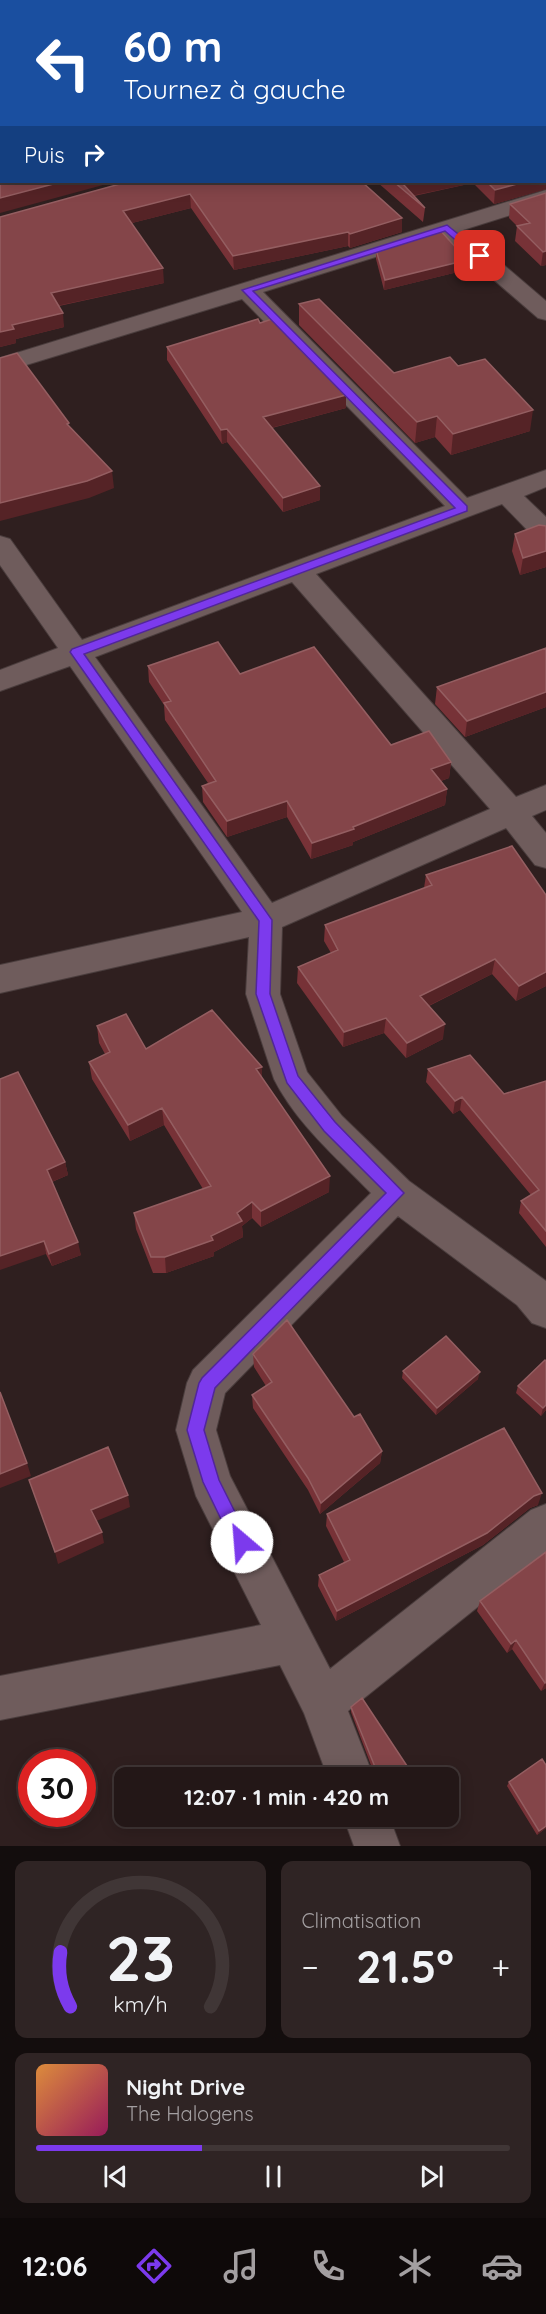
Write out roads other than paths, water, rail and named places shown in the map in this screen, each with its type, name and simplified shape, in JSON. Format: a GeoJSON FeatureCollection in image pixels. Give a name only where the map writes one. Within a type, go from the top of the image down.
{"type":"FeatureCollection","features":[{"type":"Feature","properties":{"kind":"street"},"geometry":{"type":"LineString","coordinates":[[0,366],[546,197]]}},
{"type":"Feature","properties":{"kind":"street"},"geometry":{"type":"LineString","coordinates":[[404,220],[422,235]]}},
{"type":"Feature","properties":{"kind":"street"},"geometry":{"type":"LineString","coordinates":[[447,228],[546,313]]}},
{"type":"Feature","properties":{"kind":"street"},"geometry":{"type":"LineString","coordinates":[[247,290],[463,509]]}},
{"type":"Feature","properties":{"kind":"street"},"geometry":{"type":"LineString","coordinates":[[0,681],[546,478]]}},
{"type":"Feature","properties":{"kind":"street"},"geometry":{"type":"LineString","coordinates":[[506,493],[546,533]]}},
{"type":"Feature","properties":{"kind":"street"},"geometry":{"type":"LineString","coordinates":[[0,544],[266,920],[263,994],[292,1078],[329,1127],[396,1193],[531,1292],[546,1310]]}},
{"type":"Feature","properties":{"kind":"street"},"geometry":{"type":"LineString","coordinates":[[297,570],[511,812],[546,856]]}},
{"type":"Feature","properties":{"kind":"street"},"geometry":{"type":"LineString","coordinates":[[0,979],[266,920],[546,797]]}},
{"type":"Feature","properties":{"kind":"street"},"geometry":{"type":"LineString","coordinates":[[347,1767],[324,1703],[211,1482],[196,1430],[207,1383],[396,1193]]}},
{"type":"Feature","properties":{"kind":"street"},"geometry":{"type":"LineString","coordinates":[[324,1703],[546,1525]]}},
{"type":"Feature","properties":{"kind":"street"},"geometry":{"type":"LineString","coordinates":[[0,1698],[292,1641]]}},
{"type":"Feature","properties":{"kind":"street"},"geometry":{"type":"LineString","coordinates":[[370,1827],[377,1846]]}}]}
